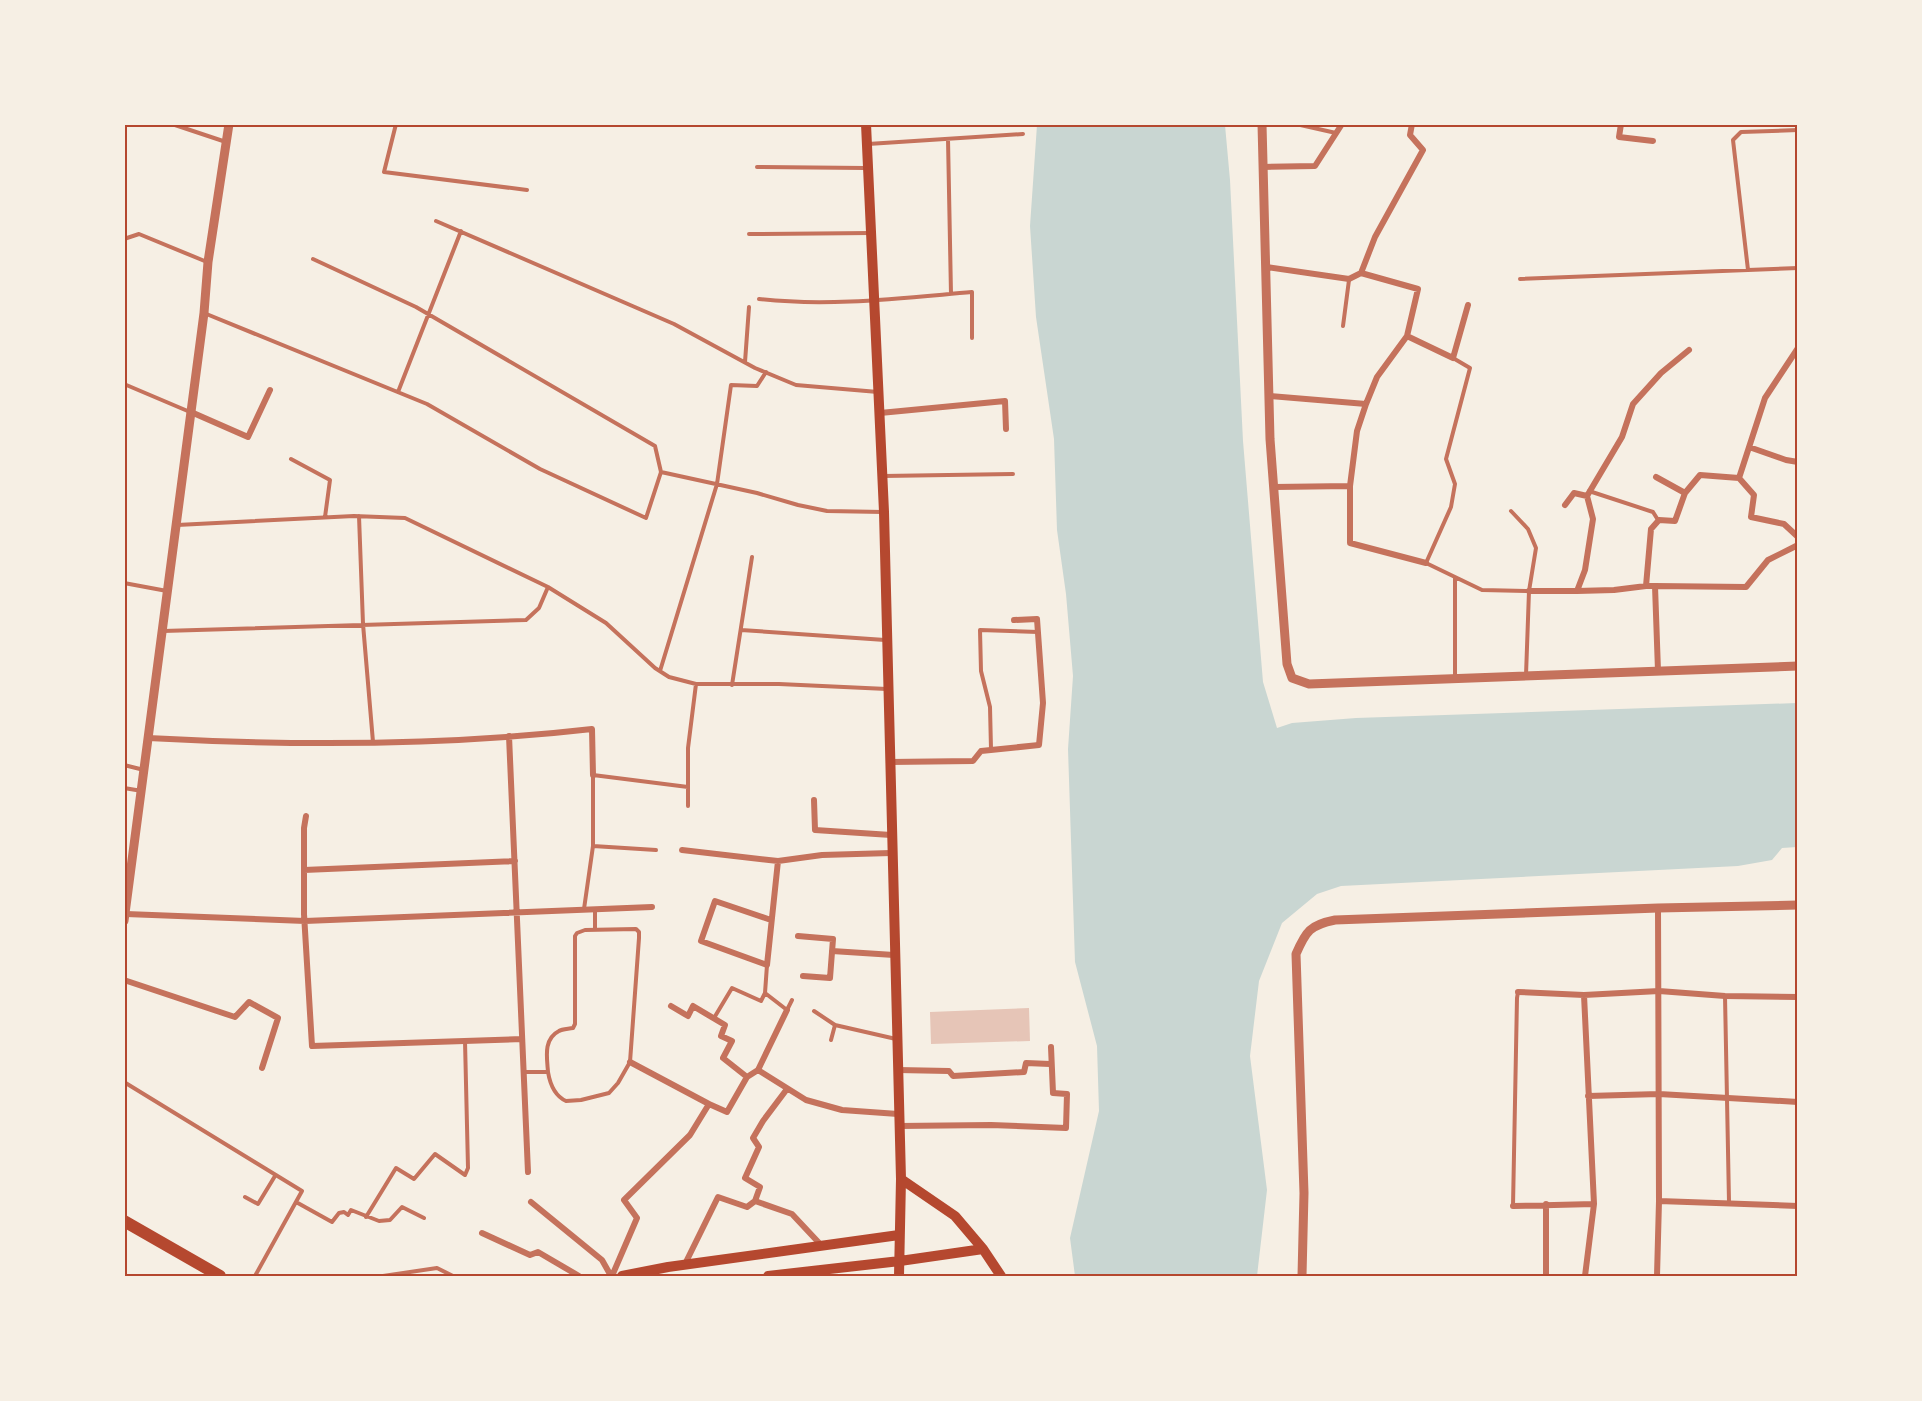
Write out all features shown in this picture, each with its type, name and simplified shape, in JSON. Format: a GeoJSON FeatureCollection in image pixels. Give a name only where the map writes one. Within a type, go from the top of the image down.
{"type":"FeatureCollection","features":[{"type":"Feature","properties":{"kind":"main road"},"geometry":{"type":"LineString","coordinates":[[866,124],[884,512],[901,1179],[899,1276]]}},
{"type":"Feature","properties":{"kind":"main road"},"geometry":{"type":"LineString","coordinates":[[901,1179],[955,1216],[983,1249],[1001,1276]]}},
{"type":"Feature","properties":{"kind":"main road"},"geometry":{"type":"LineString","coordinates":[[124,1221],[220,1276]]}},
{"type":"Feature","properties":{"kind":"main road"},"geometry":{"type":"LineString","coordinates":[[622,1276],[669,1272],[685,1265],[899,1235]]}},
{"type":"Feature","properties":{"kind":"main road"},"geometry":{"type":"LineString","coordinates":[[768,1276],[983,1249]]}},
{"type":"Feature","properties":{"kind":"street"},"geometry":{"type":"LineString","coordinates":[[229,124],[208,262],[204,313],[125,918],[305,921],[652,907]]}},
{"type":"Feature","properties":{"kind":"street"},"geometry":{"type":"LineString","coordinates":[[1262,124],[1269,396],[1287,664],[1292,678],[1309,684],[1797,666]]}},
{"type":"Feature","properties":{"kind":"street"},"geometry":{"type":"LineString","coordinates":[[1263,167],[1315,166],[1342,124]]}},
{"type":"Feature","properties":{"kind":"street"},"geometry":{"type":"LineString","coordinates":[[1266,267],[1349,279],[1361,273],[1375,237],[1423,150],[1410,135],[1412,124]]}},
{"type":"Feature","properties":{"kind":"street"},"geometry":{"type":"LineString","coordinates":[[1621,124],[1619,137],[1653,141]]}},
{"type":"Feature","properties":{"kind":"street"},"geometry":{"type":"LineString","coordinates":[[1361,273],[1418,289],[1407,336],[1377,377],[1357,431],[1350,486],[1350,543],[1426,564]]}},
{"type":"Feature","properties":{"kind":"street"},"geometry":{"type":"LineString","coordinates":[[1407,336],[1453,358],[1468,305]]}},
{"type":"Feature","properties":{"kind":"street"},"geometry":{"type":"LineString","coordinates":[[1739,478],[1765,398],[1797,348]]}},
{"type":"Feature","properties":{"kind":"street"},"geometry":{"type":"LineString","coordinates":[[1577,591],[1585,570],[1593,519],[1588,493],[1622,437],[1633,404],[1661,373],[1689,350]]}},
{"type":"Feature","properties":{"kind":"street"},"geometry":{"type":"LineString","coordinates":[[191,412],[248,437],[270,390]]}},
{"type":"Feature","properties":{"kind":"street"},"geometry":{"type":"LineString","coordinates":[[1269,396],[1366,404]]}},
{"type":"Feature","properties":{"kind":"street"},"geometry":{"type":"LineString","coordinates":[[880,413],[1005,401],[1006,429]]}},
{"type":"Feature","properties":{"kind":"street"},"geometry":{"type":"LineString","coordinates":[[1749,447],[1797,462]]}},
{"type":"Feature","properties":{"kind":"street"},"geometry":{"type":"LineString","coordinates":[[1646,586],[1651,529],[1659,520],[1676,521],[1685,493],[1700,475],[1739,478],[1754,495],[1751,517],[1784,524],[1797,537]]}},
{"type":"Feature","properties":{"kind":"street"},"geometry":{"type":"LineString","coordinates":[[1656,477],[1685,493]]}},
{"type":"Feature","properties":{"kind":"street"},"geometry":{"type":"LineString","coordinates":[[1274,487],[1350,486]]}},
{"type":"Feature","properties":{"kind":"street"},"geometry":{"type":"LineString","coordinates":[[1565,505],[1574,493],[1588,493]]}},
{"type":"Feature","properties":{"kind":"street"},"geometry":{"type":"LineString","coordinates":[[1529,591],[1614,590],[1646,586],[1746,587],[1768,560],[1797,545]]}},
{"type":"Feature","properties":{"kind":"street"},"geometry":{"type":"LineString","coordinates":[[1655,586],[1658,671]]}},
{"type":"Feature","properties":{"kind":"street"},"geometry":{"type":"LineString","coordinates":[[889,762],[974,761],[981,751],[1039,745],[1043,703],[1037,619],[1014,620]]}},
{"type":"Feature","properties":{"kind":"street"},"geometry":{"type":"LineString","coordinates":[[148,738],[234,743],[373,742],[486,739],[592,729],[593,775]]}},
{"type":"Feature","properties":{"kind":"street"},"geometry":{"type":"LineString","coordinates":[[509,736],[528,1172]]}},
{"type":"Feature","properties":{"kind":"street"},"geometry":{"type":"LineString","coordinates":[[814,800],[815,830],[891,835]]}},
{"type":"Feature","properties":{"kind":"street"},"geometry":{"type":"LineString","coordinates":[[306,816],[304,828],[305,921],[312,1046],[522,1039]]}},
{"type":"Feature","properties":{"kind":"street"},"geometry":{"type":"LineString","coordinates":[[682,850],[778,861],[822,855],[891,853]]}},
{"type":"Feature","properties":{"kind":"street"},"geometry":{"type":"LineString","coordinates":[[304,870],[515,861]]}},
{"type":"Feature","properties":{"kind":"street"},"geometry":{"type":"LineString","coordinates":[[771,920],[715,901],[701,941],[767,964],[778,861]]}},
{"type":"Feature","properties":{"kind":"street"},"geometry":{"type":"LineString","coordinates":[[1302,1276],[1304,1193],[1296,954],[1305,933],[1319,923],[1335,920],[1797,905]]}},
{"type":"Feature","properties":{"kind":"street"},"geometry":{"type":"LineString","coordinates":[[1657,1276],[1658,908]]}},
{"type":"Feature","properties":{"kind":"street"},"geometry":{"type":"LineString","coordinates":[[798,936],[833,939],[830,978],[803,976]]}},
{"type":"Feature","properties":{"kind":"street"},"geometry":{"type":"LineString","coordinates":[[832,951],[894,955]]}},
{"type":"Feature","properties":{"kind":"street"},"geometry":{"type":"LineString","coordinates":[[124,980],[235,1017],[249,1002],[278,1018],[262,1068]]}},
{"type":"Feature","properties":{"kind":"street"},"geometry":{"type":"LineString","coordinates":[[1518,992],[1584,995],[1659,991],[1725,996],[1797,997]]}},
{"type":"Feature","properties":{"kind":"street"},"geometry":{"type":"LineString","coordinates":[[1584,995],[1594,1204],[1585,1276]]}},
{"type":"Feature","properties":{"kind":"street"},"geometry":{"type":"LineString","coordinates":[[671,1006],[688,1016],[693,1006],[725,1025],[721,1036],[732,1041],[723,1058],[747,1077]]}},
{"type":"Feature","properties":{"kind":"street"},"geometry":{"type":"LineString","coordinates":[[630,1062],[727,1112],[747,1077],[759,1070],[786,1010]]}},
{"type":"Feature","properties":{"kind":"street"},"geometry":{"type":"LineString","coordinates":[[898,1126],[991,1125],[1066,1128],[1067,1094],[1053,1094],[1051,1047]]}},
{"type":"Feature","properties":{"kind":"street"},"geometry":{"type":"LineString","coordinates":[[897,1070],[949,1071],[953,1076],[1024,1072],[1026,1063],[1050,1064]]}},
{"type":"Feature","properties":{"kind":"street"},"geometry":{"type":"LineString","coordinates":[[759,1070],[806,1100],[842,1110],[898,1114]]}},
{"type":"Feature","properties":{"kind":"street"},"geometry":{"type":"LineString","coordinates":[[685,1265],[718,1197],[747,1207],[754,1201],[760,1187],[745,1178],[759,1147],[753,1138],[787,1089]]}},
{"type":"Feature","properties":{"kind":"street"},"geometry":{"type":"LineString","coordinates":[[1588,1095],[1659,1094],[1797,1102]]}},
{"type":"Feature","properties":{"kind":"street"},"geometry":{"type":"LineString","coordinates":[[611,1276],[637,1218],[624,1200],[690,1136],[709,1104]]}},
{"type":"Feature","properties":{"kind":"street"},"geometry":{"type":"LineString","coordinates":[[754,1201],[792,1214],[821,1245]]}},
{"type":"Feature","properties":{"kind":"street"},"geometry":{"type":"LineString","coordinates":[[1659,1201],[1797,1206]]}},
{"type":"Feature","properties":{"kind":"street"},"geometry":{"type":"LineString","coordinates":[[531,1202],[602,1260],[611,1276]]}},
{"type":"Feature","properties":{"kind":"street"},"geometry":{"type":"LineString","coordinates":[[1546,1204],[1546,1276]]}},
{"type":"Feature","properties":{"kind":"street"},"geometry":{"type":"LineString","coordinates":[[1513,1206],[1594,1204]]}},
{"type":"Feature","properties":{"kind":"street"},"geometry":{"type":"LineString","coordinates":[[483,1233],[530,1255],[538,1252],[579,1276]]}},
{"type":"Feature","properties":{"kind":"lane"},"geometry":{"type":"LineString","coordinates":[[172,124],[226,142]]}},
{"type":"Feature","properties":{"kind":"lane"},"geometry":{"type":"LineString","coordinates":[[396,124],[384,172],[527,190]]}},
{"type":"Feature","properties":{"kind":"lane"},"geometry":{"type":"LineString","coordinates":[[1296,124],[1336,133]]}},
{"type":"Feature","properties":{"kind":"lane"},"geometry":{"type":"LineString","coordinates":[[1748,270],[1733,140],[1741,132],[1797,130]]}},
{"type":"Feature","properties":{"kind":"lane"},"geometry":{"type":"LineString","coordinates":[[867,144],[1023,134]]}},
{"type":"Feature","properties":{"kind":"lane"},"geometry":{"type":"LineString","coordinates":[[948,139],[951,294]]}},
{"type":"Feature","properties":{"kind":"lane"},"geometry":{"type":"LineString","coordinates":[[757,167],[869,168]]}},
{"type":"Feature","properties":{"kind":"lane"},"geometry":{"type":"LineString","coordinates":[[436,221],[674,324],[745,362],[796,385],[879,392]]}},
{"type":"Feature","properties":{"kind":"lane"},"geometry":{"type":"LineString","coordinates":[[398,392],[461,231]]}},
{"type":"Feature","properties":{"kind":"lane"},"geometry":{"type":"LineString","coordinates":[[749,234],[872,232]]}},
{"type":"Feature","properties":{"kind":"lane"},"geometry":{"type":"LineString","coordinates":[[124,239],[139,234],[208,262]]}},
{"type":"Feature","properties":{"kind":"lane"},"geometry":{"type":"LineString","coordinates":[[204,313],[427,404],[540,469],[646,518],[661,472],[655,446],[429,314],[313,259]]}},
{"type":"Feature","properties":{"kind":"lane"},"geometry":{"type":"LineString","coordinates":[[1520,279],[1797,268]]}},
{"type":"Feature","properties":{"kind":"lane"},"geometry":{"type":"LineString","coordinates":[[1343,326],[1349,279]]}},
{"type":"Feature","properties":{"kind":"lane"},"geometry":{"type":"LineString","coordinates":[[759,299],[791,303],[875,300],[972,292],[972,338]]}},
{"type":"Feature","properties":{"kind":"lane"},"geometry":{"type":"LineString","coordinates":[[745,362],[748,307]]}},
{"type":"Feature","properties":{"kind":"lane"},"geometry":{"type":"LineString","coordinates":[[1453,358],[1470,368],[1446,459],[1455,484],[1451,507],[1426,564],[1482,590],[1529,591]]}},
{"type":"Feature","properties":{"kind":"lane"},"geometry":{"type":"LineString","coordinates":[[660,672],[717,484],[731,385],[757,386],[766,372]]}},
{"type":"Feature","properties":{"kind":"lane"},"geometry":{"type":"LineString","coordinates":[[124,384],[191,412]]}},
{"type":"Feature","properties":{"kind":"lane"},"geometry":{"type":"LineString","coordinates":[[291,459],[330,480],[325,517]]}},
{"type":"Feature","properties":{"kind":"lane"},"geometry":{"type":"LineString","coordinates":[[661,472],[817,509],[884,512]]}},
{"type":"Feature","properties":{"kind":"lane"},"geometry":{"type":"LineString","coordinates":[[882,476],[1013,474]]}},
{"type":"Feature","properties":{"kind":"lane"},"geometry":{"type":"LineString","coordinates":[[1588,493],[1653,512],[1659,520]]}},
{"type":"Feature","properties":{"kind":"lane"},"geometry":{"type":"LineString","coordinates":[[1510,511],[1528,529],[1536,548],[1529,591],[1526,675]]}},
{"type":"Feature","properties":{"kind":"lane"},"geometry":{"type":"LineString","coordinates":[[359,516],[363,624],[373,742]]}},
{"type":"Feature","properties":{"kind":"lane"},"geometry":{"type":"LineString","coordinates":[[176,525],[325,517],[405,518],[548,587],[606,623],[660,672],[669,677],[696,684],[779,684],[887,689]]}},
{"type":"Feature","properties":{"kind":"lane"},"geometry":{"type":"LineString","coordinates":[[732,684],[752,557]]}},
{"type":"Feature","properties":{"kind":"lane"},"geometry":{"type":"LineString","coordinates":[[1455,577],[1455,678]]}},
{"type":"Feature","properties":{"kind":"lane"},"geometry":{"type":"LineString","coordinates":[[124,583],[168,591]]}},
{"type":"Feature","properties":{"kind":"lane"},"geometry":{"type":"LineString","coordinates":[[162,631],[526,620],[539,608],[548,587]]}},
{"type":"Feature","properties":{"kind":"lane"},"geometry":{"type":"LineString","coordinates":[[741,630],[886,640]]}},
{"type":"Feature","properties":{"kind":"lane"},"geometry":{"type":"LineString","coordinates":[[991,750],[990,707],[981,671],[980,630],[1038,632]]}},
{"type":"Feature","properties":{"kind":"lane"},"geometry":{"type":"LineString","coordinates":[[688,806],[688,748],[696,684]]}},
{"type":"Feature","properties":{"kind":"lane"},"geometry":{"type":"LineString","coordinates":[[124,765],[144,770]]}},
{"type":"Feature","properties":{"kind":"lane"},"geometry":{"type":"LineString","coordinates":[[584,910],[593,846],[593,775],[688,787]]}},
{"type":"Feature","properties":{"kind":"lane"},"geometry":{"type":"LineString","coordinates":[[124,788],[142,791]]}},
{"type":"Feature","properties":{"kind":"lane"},"geometry":{"type":"LineString","coordinates":[[593,846],[656,850]]}},
{"type":"Feature","properties":{"kind":"lane"},"geometry":{"type":"LineString","coordinates":[[595,909],[595,930]]}},
{"type":"Feature","properties":{"kind":"lane"},"geometry":{"type":"LineString","coordinates":[[636,929],[639,932],[630,1062],[618,1083],[609,1093],[566,1101],[561,1099],[553,1088],[548,1072],[546,1052],[549,1042],[560,1030],[573,1028],[575,1024],[575,936],[577,933],[595,930],[636,929]]}},
{"type":"Feature","properties":{"kind":"lane"},"geometry":{"type":"LineString","coordinates":[[714,1018],[732,988],[761,1001],[765,993],[767,964]]}},
{"type":"Feature","properties":{"kind":"lane"},"geometry":{"type":"LineString","coordinates":[[1513,1206],[1516,998],[1518,992]]}},
{"type":"Feature","properties":{"kind":"lane"},"geometry":{"type":"LineString","coordinates":[[765,993],[786,1010],[792,1000]]}},
{"type":"Feature","properties":{"kind":"lane"},"geometry":{"type":"LineString","coordinates":[[1725,996],[1729,1202]]}},
{"type":"Feature","properties":{"kind":"lane"},"geometry":{"type":"LineString","coordinates":[[814,1011],[835,1024],[896,1039]]}},
{"type":"Feature","properties":{"kind":"lane"},"geometry":{"type":"LineString","coordinates":[[831,1040],[835,1024]]}},
{"type":"Feature","properties":{"kind":"lane"},"geometry":{"type":"LineString","coordinates":[[366,1217],[396,1168],[414,1179],[435,1154],[465,1175],[468,1168],[465,1041]]}},
{"type":"Feature","properties":{"kind":"lane"},"geometry":{"type":"LineString","coordinates":[[524,1072],[548,1072]]}},
{"type":"Feature","properties":{"kind":"lane"},"geometry":{"type":"LineString","coordinates":[[124,1082],[302,1191],[255,1276]]}},
{"type":"Feature","properties":{"kind":"lane"},"geometry":{"type":"LineString","coordinates":[[245,1197],[258,1204],[275,1176]]}},
{"type":"Feature","properties":{"kind":"lane"},"geometry":{"type":"LineString","coordinates":[[296,1202],[332,1222],[339,1213],[344,1212],[348,1215],[351,1210],[379,1221],[390,1220],[402,1208],[424,1218]]}},
{"type":"Feature","properties":{"kind":"lane"},"geometry":{"type":"LineString","coordinates":[[384,1276],[437,1268],[453,1276]]}},
{"type":"Feature","properties":{"kind":"shaded area"},"geometry":{"type":"Polygon","coordinates":[[[1037,125],[1225,125],[1230,180],[1243,441],[1263,682],[1277,728],[1292,723],[1356,718],[1797,703],[1797,847],[1782,848],[1772,860],[1738,866],[1341,886],[1317,894],[1282,923],[1259,981],[1250,1056],[1267,1190],[1257,1276],[1075,1276],[1070,1238],[1099,1111],[1097,1046],[1075,962],[1068,749],[1073,676],[1066,594],[1057,530],[1054,439],[1036,317],[1030,226],[1037,125]]]}},
{"type":"Feature","properties":{"kind":"building"},"geometry":{"type":"Polygon","coordinates":[[[1029,1008],[1030,1041],[931,1044],[930,1012],[1029,1008]]]}}]}
